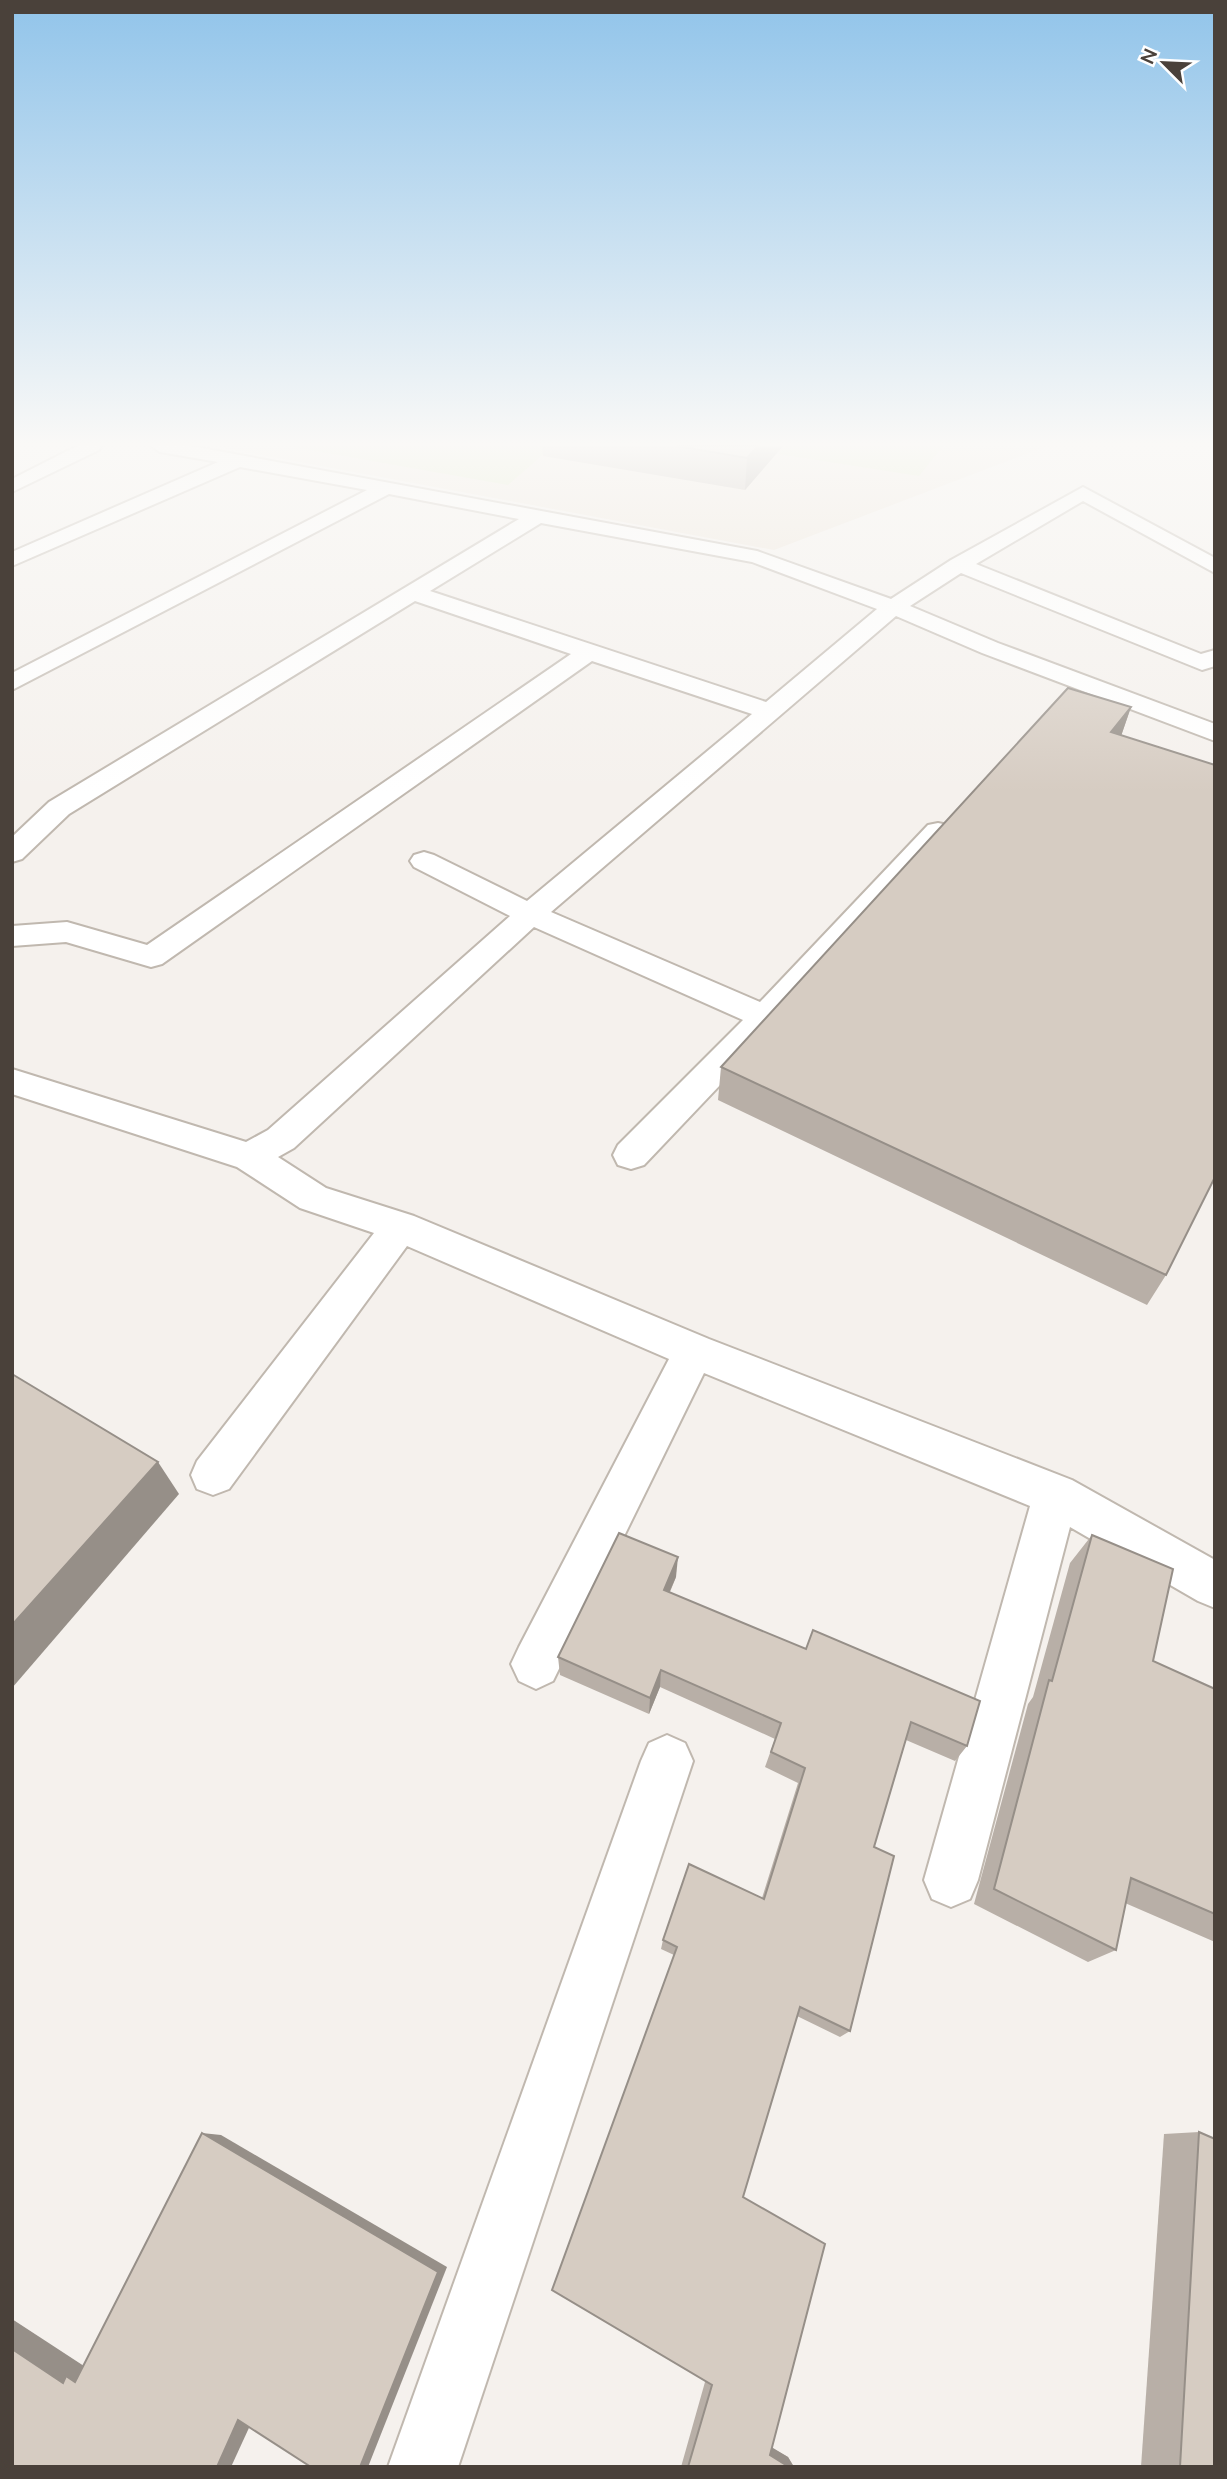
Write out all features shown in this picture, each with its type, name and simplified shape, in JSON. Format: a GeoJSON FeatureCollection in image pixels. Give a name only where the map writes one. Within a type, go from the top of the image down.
{"type":"FeatureCollection","features":[{"type":"Feature","properties":{"kind":"street"},"geometry":{"type":"LineString","coordinates":[[12,682],[243,562]]}},
{"type":"Feature","properties":{"kind":"street"},"geometry":{"type":"LineString","coordinates":[[12,853],[59,808],[462,562]]}},
{"type":"Feature","properties":{"kind":"street"},"geometry":{"type":"LineString","coordinates":[[770,562],[892,607],[990,649],[1068,691],[1215,733]]}},
{"type":"Feature","properties":{"kind":"street"},"geometry":{"type":"LineString","coordinates":[[250,1157],[281,1139],[530,914],[892,607],[965,562]]}},
{"type":"Feature","properties":{"kind":"street"},"geometry":{"type":"LineString","coordinates":[[959,565],[1202,663],[1215,657]]}},
{"type":"Feature","properties":{"kind":"street"},"geometry":{"type":"LineString","coordinates":[[411,592],[769,712]]}},
{"type":"Feature","properties":{"kind":"street"},"geometry":{"type":"LineString","coordinates":[[12,936],[67,932],[151,957],[589,652]]}},
{"type":"Feature","properties":{"kind":"street"},"geometry":{"type":"LineString","coordinates":[[631,1155],[765,1017],[954,813]]}},
{"type":"Feature","properties":{"kind":"street"},"geometry":{"type":"LineString","coordinates":[[424,861],[530,914],[765,1017]]}},
{"type":"Feature","properties":{"kind":"street"},"geometry":{"type":"LineString","coordinates":[[12,1081],[250,1157],[313,1198],[400,1227],[694,1351],[1056,1495],[1215,1585]]}},
{"type":"Feature","properties":{"kind":"street"},"geometry":{"type":"LineString","coordinates":[[213,1475],[400,1227]]}},
{"type":"Feature","properties":{"kind":"street"},"geometry":{"type":"LineString","coordinates":[[536,1664],[694,1351]]}},
{"type":"Feature","properties":{"kind":"street"},"geometry":{"type":"LineString","coordinates":[[951,1880],[1056,1495]]}},
{"type":"Feature","properties":{"kind":"street"},"geometry":{"type":"LineString","coordinates":[[423,2467],[667,1761]]}},
{"type":"Feature","properties":{"kind":"building"},"geometry":{"type":"Polygon","coordinates":[[[1068,688],[1131,707],[1111,732],[1215,765],[1215,1177],[1166,1275],[721,1067],[1068,688]]]}},
{"type":"Feature","properties":{"kind":"building"},"geometry":{"type":"Polygon","coordinates":[[[12,1374],[158,1462],[12,1625],[12,1374]]]}},
{"type":"Feature","properties":{"kind":"building"},"geometry":{"type":"Polygon","coordinates":[[[619,1533],[678,1557],[664,1590],[806,1649],[813,1630],[980,1701],[967,1746],[911,1722],[874,1847],[894,1856],[850,2031],[800,2007],[743,2197],[825,2244],[770,2455],[789,2467],[688,2467],[712,2385],[552,2290],[677,1947],[663,1940],[689,1864],[764,1899],[805,1768],[771,1752],[781,1723],[661,1670],[650,1698],[558,1657],[619,1533]]]}},
{"type":"Feature","properties":{"kind":"building"},"geometry":{"type":"Polygon","coordinates":[[[1092,1535],[1173,1569],[1153,1661],[1215,1689],[1215,1914],[1131,1878],[1116,1950],[994,1889],[1049,1680],[1052,1681],[1092,1535]]]}},
{"type":"Feature","properties":{"kind":"building"},"geometry":{"type":"Polygon","coordinates":[[[1199,2132],[1215,2139],[1215,2467],[1180,2467],[1199,2132]]]}},
{"type":"Feature","properties":{"kind":"building"},"geometry":{"type":"Polygon","coordinates":[[[202,2133],[438,2272],[360,2467],[311,2467],[238,2420],[217,2467],[12,2467],[12,2349],[63,2383],[66,2376],[75,2382],[202,2133]]]}}]}
